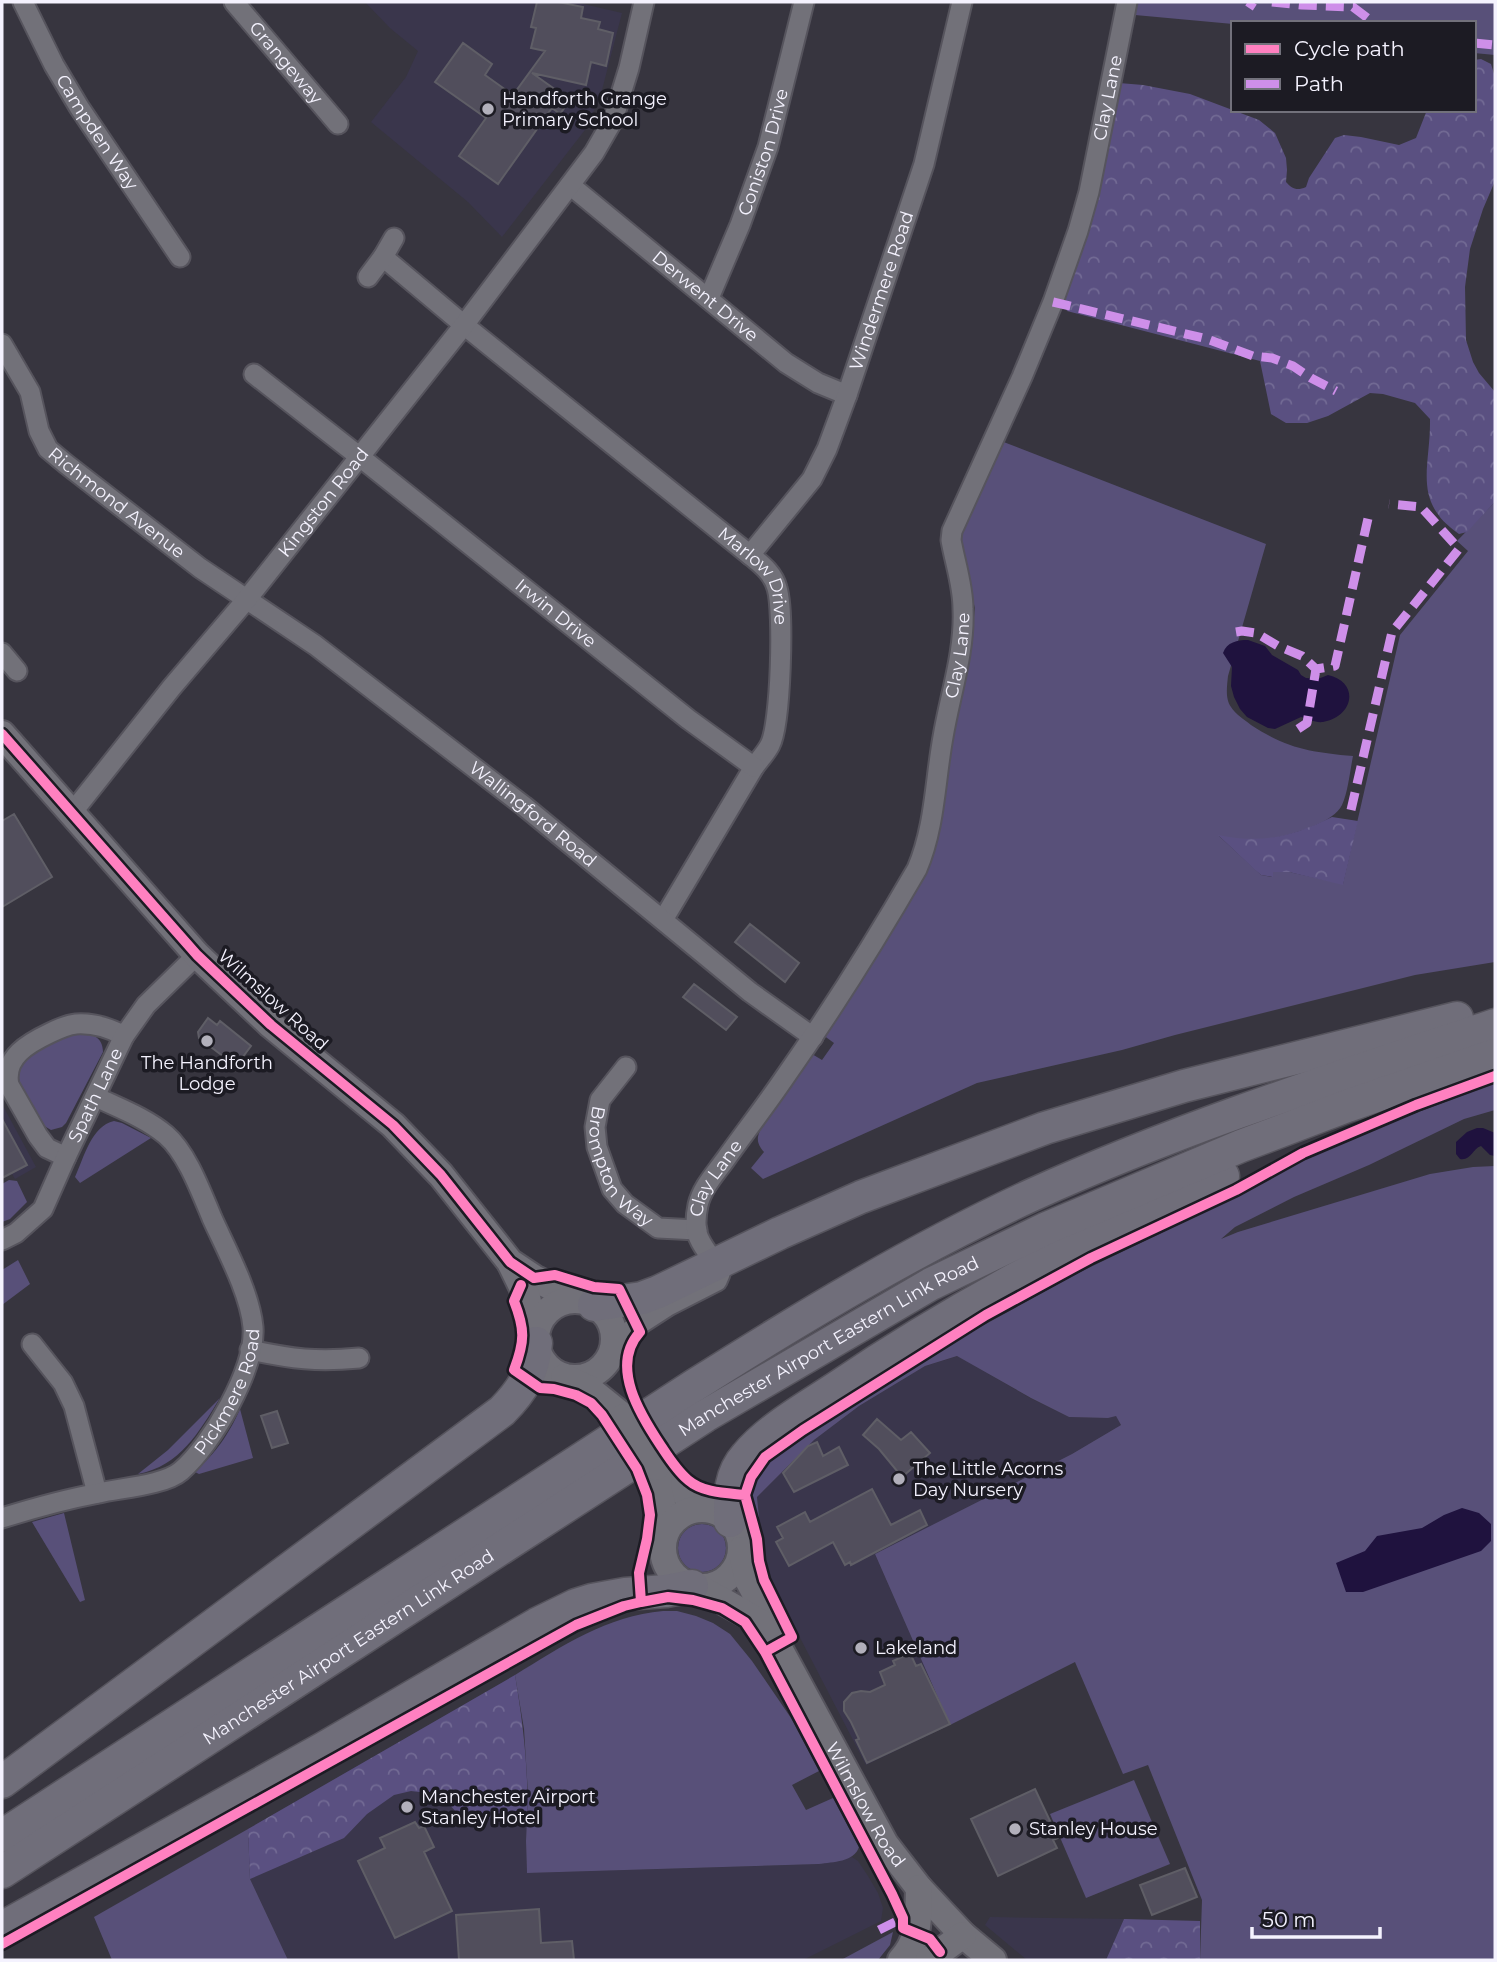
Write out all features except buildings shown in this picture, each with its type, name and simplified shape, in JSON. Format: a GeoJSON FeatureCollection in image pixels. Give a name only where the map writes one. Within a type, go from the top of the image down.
{"type":"FeatureCollection","features":[{"type":"Feature","properties":{"kind":"highway"},"geometry":{"type":"LineString","coordinates":[[585,1303],[642,1298],[861,1197],[1045,1128],[1184,1086],[1495,1009]]}},
{"type":"Feature","properties":{"kind":"highway","name":"Manchester Airport Eastern Link Road"},"geometry":{"type":"LineString","coordinates":[[2,1836],[729,1363],[786,1327],[915,1254],[1031,1196],[1137,1151],[1226,1116],[1495,1025]]}},
{"type":"Feature","properties":{"kind":"highway","name":"Manchester Airport Eastern Link Road"},"geometry":{"type":"LineString","coordinates":[[2,1872],[705,1416],[931,1284],[1047,1228],[1241,1146],[1495,1055]]}},
{"type":"Feature","properties":{"kind":"highway"},"geometry":{"type":"LineString","coordinates":[[725,1527],[735,1472],[746,1455],[774,1430],[879,1359],[956,1312],[1186,1193],[1319,1133],[1495,1063]]}},
{"type":"Feature","properties":{"kind":"highway"},"geometry":{"type":"LineString","coordinates":[[2,1782],[502,1411],[527,1379],[535,1357],[536,1341]]}},
{"type":"Feature","properties":{"kind":"highway"},"geometry":{"type":"LineString","coordinates":[[2,1927],[312,1755],[561,1612],[601,1598],[695,1586]]}},
{"type":"Feature","properties":{"kind":"main road","name":"Wilmslow Road"},"geometry":{"type":"LineString","coordinates":[[2,734],[197,955],[271,1025],[393,1125],[441,1175],[510,1262],[527,1297],[536,1341]]}},
{"type":"Feature","properties":{"kind":"main road","name":"Wilmslow Road"},"geometry":{"type":"LineString","coordinates":[[510,1262],[534,1278],[585,1303]]}},
{"type":"Feature","properties":{"kind":"main road"},"geometry":{"type":"LineString","coordinates":[[624,1417],[614,1374],[614,1344],[610,1321],[605,1314],[585,1303],[562,1302],[545,1314],[540,1322],[536,1341],[544,1364],[552,1372],[588,1388],[624,1417],[657,1469],[725,1527],[738,1562],[729,1577],[711,1586],[695,1586]]}},
{"type":"Feature","properties":{"kind":"main road"},"geometry":{"type":"LineString","coordinates":[[564,1377],[584,1378],[594,1374],[609,1359],[614,1344]]}},
{"type":"Feature","properties":{"kind":"main road"},"geometry":{"type":"LineString","coordinates":[[657,1469],[665,1562],[671,1573],[681,1581],[734,1606],[767,1626]]}},
{"type":"Feature","properties":{"kind":"main road"},"geometry":{"type":"LineString","coordinates":[[663,1542],[666,1532],[679,1516],[688,1511],[725,1527]]}},
{"type":"Feature","properties":{"kind":"main road","name":"Wilmslow Road"},"geometry":{"type":"LineString","coordinates":[[725,1527],[762,1606],[767,1626],[885,1844],[919,1888],[963,1935],[993,1960]]}},
{"type":"Feature","properties":{"kind":"main road"},"geometry":{"type":"LineString","coordinates":[[901,1960],[910,1950],[917,1934],[919,1888]]}},
{"type":"Feature","properties":{"kind":"main road"},"geometry":{"type":"LineString","coordinates":[[929,1960],[963,1935]]}},
{"type":"Feature","properties":{"kind":"street","name":"Campden Way"},"geometry":{"type":"LineString","coordinates":[[23,2],[54,65],[79,107],[180,257]]}},
{"type":"Feature","properties":{"kind":"street","name":"Grangeway"},"geometry":{"type":"LineString","coordinates":[[233,2],[338,124]]}},
{"type":"Feature","properties":{"kind":"street","name":"Kingston Road"},"geometry":{"type":"LineString","coordinates":[[71,814],[360,457],[594,153],[613,120],[629,68],[644,2]]}},
{"type":"Feature","properties":{"kind":"street","name":"Coniston Drive"},"geometry":{"type":"LineString","coordinates":[[709,299],[740,225],[768,147],[804,2]]}},
{"type":"Feature","properties":{"kind":"street","name":"Windermere Road"},"geometry":{"type":"LineString","coordinates":[[750,555],[812,479],[827,449],[924,164],[962,2]]}},
{"type":"Feature","properties":{"kind":"street","name":"Clay Lane"},"geometry":{"type":"LineString","coordinates":[[716,1265],[699,1241],[696,1230],[701,1194],[813,1037],[875,941],[913,876],[930,835],[963,623],[962,594],[951,540],[952,530],[1022,377],[1078,231],[1089,192],[1127,2]]}},
{"type":"Feature","properties":{"kind":"street","name":"Derwent Drive"},"geometry":{"type":"LineString","coordinates":[[570,186],[786,363],[818,383],[847,395]]}},
{"type":"Feature","properties":{"kind":"street"},"geometry":{"type":"LineString","coordinates":[[368,277],[394,238]]}},
{"type":"Feature","properties":{"kind":"street","name":"Marlow Drive"},"geometry":{"type":"LineString","coordinates":[[383,257],[750,555],[770,572],[777,587],[781,648],[775,731],[770,746],[754,767],[663,920]]}},
{"type":"Feature","properties":{"kind":"street","name":"Richmond Avenue"},"geometry":{"type":"LineString","coordinates":[[2,344],[30,391],[39,431],[48,449],[200,568],[247,599]]}},
{"type":"Feature","properties":{"kind":"street","name":"Irwin Drive"},"geometry":{"type":"LineString","coordinates":[[254,374],[688,719],[754,767]]}},
{"type":"Feature","properties":{"kind":"street","name":"Wallingford Road"},"geometry":{"type":"LineString","coordinates":[[247,599],[314,645],[524,806],[750,992],[813,1037]]}},
{"type":"Feature","properties":{"kind":"street"},"geometry":{"type":"LineString","coordinates":[[2,653],[17,671]]}},
{"type":"Feature","properties":{"kind":"street","name":"Spath Lane"},"geometry":{"type":"LineString","coordinates":[[2,1240],[16,1233],[43,1209],[124,1036],[146,1005],[197,955]]}},
{"type":"Feature","properties":{"kind":"street"},"geometry":{"type":"LineString","coordinates":[[66,1157],[47,1148],[38,1136],[9,1085],[11,1063],[20,1050],[33,1041],[64,1027],[89,1025],[111,1029],[124,1036]]}},
{"type":"Feature","properties":{"kind":"street","name":"Brompton Way"},"geometry":{"type":"LineString","coordinates":[[626,1067],[600,1100],[595,1127],[597,1147],[612,1189],[625,1204],[658,1228],[696,1230]]}},
{"type":"Feature","properties":{"kind":"street","name":"Pickmere Road"},"geometry":{"type":"LineString","coordinates":[[2,1518],[97,1493],[150,1484],[179,1473],[207,1441],[224,1416],[239,1384],[250,1350],[253,1328],[248,1301],[206,1203],[177,1146],[165,1134],[146,1122],[96,1097]]}},
{"type":"Feature","properties":{"kind":"street"},"geometry":{"type":"LineString","coordinates":[[614,1344],[668,1306],[717,1281],[720,1274],[716,1265]]}},
{"type":"Feature","properties":{"kind":"street"},"geometry":{"type":"LineString","coordinates":[[32,1344],[63,1383],[74,1406],[97,1493]]}},
{"type":"Feature","properties":{"kind":"street"},"geometry":{"type":"LineString","coordinates":[[250,1350],[291,1359],[324,1361],[359,1358]]}},
{"type":"Feature","properties":{"kind":"shaded area","name":"Handforth Grange Primary School"},"geometry":{"type":"Polygon","coordinates":[[[365,2],[575,2],[622,13],[602,90],[588,126],[502,237],[468,202],[371,122],[406,77],[418,51],[390,28],[365,2]]]}},
{"type":"Feature","properties":{"kind":"shaded area"},"geometry":{"type":"Polygon","coordinates":[[[1138,2],[1495,2],[1495,55],[1476,53],[1476,21],[1231,21],[1231,24],[1135,15],[1138,2]]]}},
{"type":"Feature","properties":{"kind":"shaded area"},"geometry":{"type":"Polygon","coordinates":[[[1001,441],[1266,544],[1228,676],[1229,704],[1251,725],[1288,744],[1312,751],[1353,756],[1342,805],[1328,819],[1304,830],[1267,839],[1248,840],[1219,836],[1261,875],[1272,877],[1273,872],[1289,872],[1343,884],[1400,635],[1468,551],[1457,541],[1495,502],[1495,962],[1415,975],[1122,1050],[977,1083],[763,1179],[751,1168],[764,1152],[758,1142],[761,1128],[812,1054],[822,1060],[834,1043],[823,1035],[898,916],[946,769],[971,643],[975,608],[957,536],[1001,441]]]}},
{"type":"Feature","properties":{"kind":"shaded area"},"geometry":{"type":"Polygon","coordinates":[[[1248,640],[1265,646],[1272,655],[1298,670],[1306,678],[1318,679],[1328,675],[1338,679],[1349,692],[1347,707],[1333,719],[1320,722],[1301,717],[1275,729],[1247,717],[1234,697],[1231,686],[1232,667],[1223,653],[1233,642],[1248,640]]]}},
{"type":"Feature","properties":{"kind":"shaded area"},"geometry":{"type":"Polygon","coordinates":[[[80,1031],[99,1040],[103,1052],[66,1123],[51,1130],[43,1125],[35,1114],[21,1087],[19,1071],[22,1063],[35,1049],[80,1031]]]}},
{"type":"Feature","properties":{"kind":"shaded area"},"geometry":{"type":"Polygon","coordinates":[[[1495,1083],[1495,1110],[1464,1119],[1369,1165],[1294,1197],[1235,1227],[1221,1239],[1430,1174],[1495,1166],[1495,1960],[1200,1960],[1202,1900],[1148,1765],[1123,1774],[1075,1662],[950,1725],[875,1554],[1072,1454],[1121,1425],[1116,1416],[1069,1417],[957,1356],[925,1366],[859,1406],[814,1440],[757,1497],[759,1517],[752,1516],[752,1485],[762,1469],[786,1448],[964,1336],[1078,1273],[1322,1152],[1384,1125],[1495,1083]]]}},
{"type":"Feature","properties":{"kind":"shaded area"},"geometry":{"type":"Polygon","coordinates":[[[2,1104],[36,1167],[15,1179],[12,1174],[2,1179],[2,1104]]]}},
{"type":"Feature","properties":{"kind":"shaded area"},"geometry":{"type":"Polygon","coordinates":[[[114,1121],[151,1138],[80,1183],[75,1177],[89,1144],[99,1129],[114,1121]]]}},
{"type":"Feature","properties":{"kind":"shaded area"},"geometry":{"type":"Polygon","coordinates":[[[1477,1128],[1495,1133],[1495,1156],[1481,1146],[1467,1158],[1460,1159],[1456,1154],[1456,1142],[1467,1132],[1477,1128]]]}},
{"type":"Feature","properties":{"kind":"shaded area"},"geometry":{"type":"Polygon","coordinates":[[[9,1180],[17,1181],[27,1202],[10,1219],[2,1222],[2,1184],[9,1180]]]}},
{"type":"Feature","properties":{"kind":"shaded area"},"geometry":{"type":"Polygon","coordinates":[[[18,1260],[30,1284],[2,1305],[2,1270],[18,1260]]]}},
{"type":"Feature","properties":{"kind":"shaded area","name":"The Little Acorns Day Nursery"},"geometry":{"type":"Polygon","coordinates":[[[958,1356],[1030,1398],[1069,1417],[1108,1418],[1116,1415],[1121,1425],[1072,1454],[875,1554],[950,1725],[866,1765],[763,1563],[757,1497],[814,1440],[859,1406],[925,1366],[958,1356]]]}},
{"type":"Feature","properties":{"kind":"shaded area"},"geometry":{"type":"Polygon","coordinates":[[[220,1398],[187,1446],[166,1464],[138,1474],[168,1450],[220,1398]]]}},
{"type":"Feature","properties":{"kind":"shaded area"},"geometry":{"type":"Polygon","coordinates":[[[240,1409],[253,1458],[199,1474],[195,1472],[221,1443],[240,1409]]]}},
{"type":"Feature","properties":{"kind":"shaded area"},"geometry":{"type":"Polygon","coordinates":[[[1462,1508],[1479,1513],[1491,1524],[1491,1541],[1481,1551],[1363,1592],[1346,1592],[1336,1563],[1365,1551],[1377,1536],[1422,1528],[1462,1508]]]}},
{"type":"Feature","properties":{"kind":"shaded area"},"geometry":{"type":"Polygon","coordinates":[[[64,1513],[85,1600],[80,1602],[32,1522],[64,1513]]]}},
{"type":"Feature","properties":{"kind":"shaded area"},"geometry":{"type":"Polygon","coordinates":[[[702,1524],[719,1531],[726,1548],[719,1565],[702,1572],[685,1565],[678,1548],[685,1531],[702,1524]]]}},
{"type":"Feature","properties":{"kind":"shaded area"},"geometry":{"type":"Polygon","coordinates":[[[677,1611],[713,1623],[730,1634],[752,1661],[791,1718],[819,1771],[792,1785],[806,1810],[833,1798],[859,1847],[853,1856],[819,1864],[527,1873],[528,1794],[524,1729],[515,1675],[568,1643],[604,1626],[642,1614],[677,1611]]]}},
{"type":"Feature","properties":{"kind":"shaded area","name":"Manchester Airport Stanley Hotel"},"geometry":{"type":"Polygon","coordinates":[[[515,1675],[528,1794],[527,1873],[819,1864],[852,1857],[858,1861],[878,1893],[883,1908],[881,1921],[803,1960],[288,1960],[250,1879],[248,1829],[515,1675]]]}},
{"type":"Feature","properties":{"kind":"shaded area"},"geometry":{"type":"Polygon","coordinates":[[[1134,1780],[1170,1864],[1086,1898],[1050,1814],[1134,1780]]]}},
{"type":"Feature","properties":{"kind":"shaded area"},"geometry":{"type":"Polygon","coordinates":[[[248,1829],[250,1879],[288,1960],[112,1960],[94,1917],[248,1829]]]}},
{"type":"Feature","properties":{"kind":"shaded area"},"geometry":{"type":"Polygon","coordinates":[[[990,1917],[1124,1919],[1106,1960],[1027,1960],[985,1925],[990,1917]]]}},
{"type":"Feature","properties":{"kind":"shaded area"},"geometry":{"type":"Polygon","coordinates":[[[893,1932],[890,1945],[878,1960],[841,1960],[893,1932]]]}},
{"type":"Feature","properties":{"kind":"green space"},"geometry":{"type":"Polygon","coordinates":[[[1476,60],[1491,64],[1495,77],[1495,181],[1470,249],[1465,287],[1466,340],[1479,373],[1495,392],[1495,502],[1467,532],[1459,534],[1444,522],[1434,509],[1427,482],[1430,419],[1415,403],[1370,393],[1328,416],[1307,423],[1286,423],[1271,414],[1260,361],[1067,311],[1064,299],[1119,83],[1190,94],[1231,109],[1231,112],[1259,120],[1275,133],[1286,158],[1286,182],[1293,188],[1300,189],[1306,187],[1335,138],[1344,135],[1399,145],[1416,138],[1426,112],[1476,112],[1476,60]]]}},
{"type":"Feature","properties":{"kind":"green space"},"geometry":{"type":"Polygon","coordinates":[[[1332,817],[1358,821],[1343,885],[1289,872],[1273,872],[1273,877],[1261,875],[1218,835],[1249,839],[1276,837],[1303,830],[1332,817]]]}},
{"type":"Feature","properties":{"kind":"green space"},"geometry":{"type":"Polygon","coordinates":[[[515,1675],[525,1747],[527,1820],[461,1817],[444,1799],[411,1791],[394,1795],[367,1814],[344,1838],[250,1879],[248,1829],[515,1675]]]}},
{"type":"Feature","properties":{"kind":"green space"},"geometry":{"type":"Polygon","coordinates":[[[1124,1919],[1200,1921],[1200,1960],[1106,1960],[1124,1919]]]}},
{"type":"Feature","properties":{"kind":"marked path"},"geometry":{"type":"LineString","coordinates":[[1249,8],[1253,2]]}},
{"type":"Feature","properties":{"kind":"marked path"},"geometry":{"type":"LineString","coordinates":[[1272,2],[1353,7],[1371,21]]}},
{"type":"Feature","properties":{"kind":"marked path"},"geometry":{"type":"LineString","coordinates":[[1476,43],[1495,45]]}},
{"type":"Feature","properties":{"kind":"marked path"},"geometry":{"type":"LineString","coordinates":[[1053,302],[1207,339],[1253,356],[1272,358],[1293,366],[1336,391]]}},
{"type":"Feature","properties":{"kind":"marked path"},"geometry":{"type":"LineString","coordinates":[[1351,810],[1392,632],[1459,549],[1421,507],[1389,504]]}},
{"type":"Feature","properties":{"kind":"marked path"},"geometry":{"type":"LineString","coordinates":[[1236,632],[1256,633],[1302,656],[1316,669],[1335,666],[1369,514]]}},
{"type":"Feature","properties":{"kind":"marked path"},"geometry":{"type":"LineString","coordinates":[[1298,729],[1307,723],[1316,669]]}},
{"type":"Feature","properties":{"kind":"marked path"},"geometry":{"type":"LineString","coordinates":[[879,1930],[903,1918]]}},
{"type":"Feature","properties":{"kind":"cycle path"},"geometry":{"type":"LineString","coordinates":[[2,734],[197,955],[271,1025],[393,1125],[441,1175],[510,1262],[534,1278],[555,1275],[594,1287],[619,1289],[640,1332],[631,1345],[627,1360],[631,1391],[653,1434],[677,1468],[694,1484],[715,1492],[745,1495]]}},
{"type":"Feature","properties":{"kind":"cycle path"},"geometry":{"type":"LineString","coordinates":[[765,1652],[792,1637],[764,1580],[757,1539],[745,1495],[751,1477],[765,1457],[803,1430],[986,1315],[1091,1258],[1236,1190],[1303,1153],[1416,1105],[1495,1076]]}},
{"type":"Feature","properties":{"kind":"cycle path"},"geometry":{"type":"LineString","coordinates":[[521,1285],[514,1301],[522,1335],[514,1370],[540,1388],[576,1395],[591,1403],[602,1415],[637,1469],[647,1495],[650,1515],[639,1573],[641,1602]]}},
{"type":"Feature","properties":{"kind":"cycle path"},"geometry":{"type":"LineString","coordinates":[[2,1944],[576,1625],[624,1606],[668,1597],[722,1608],[745,1622],[765,1652],[892,1894],[903,1918],[903,1928],[930,1939],[940,1952]]}},
{"type":"Feature","properties":{"kind":"place","name":"Handforth Grange Primary School"},"geometry":{"type":"Point","coordinates":[488,109]}},
{"type":"Feature","properties":{"kind":"place","name":"The Handforth Lodge"},"geometry":{"type":"Point","coordinates":[207,1041]}},
{"type":"Feature","properties":{"kind":"place","name":"The Little Acorns Day Nursery"},"geometry":{"type":"Point","coordinates":[899,1479]}},
{"type":"Feature","properties":{"kind":"place","name":"Lakeland"},"geometry":{"type":"Point","coordinates":[861,1648]}},
{"type":"Feature","properties":{"kind":"place","name":"Manchester Airport Stanley Hotel"},"geometry":{"type":"Point","coordinates":[407,1807]}},
{"type":"Feature","properties":{"kind":"place","name":"Stanley House"},"geometry":{"type":"Point","coordinates":[1015,1829]}}]}
